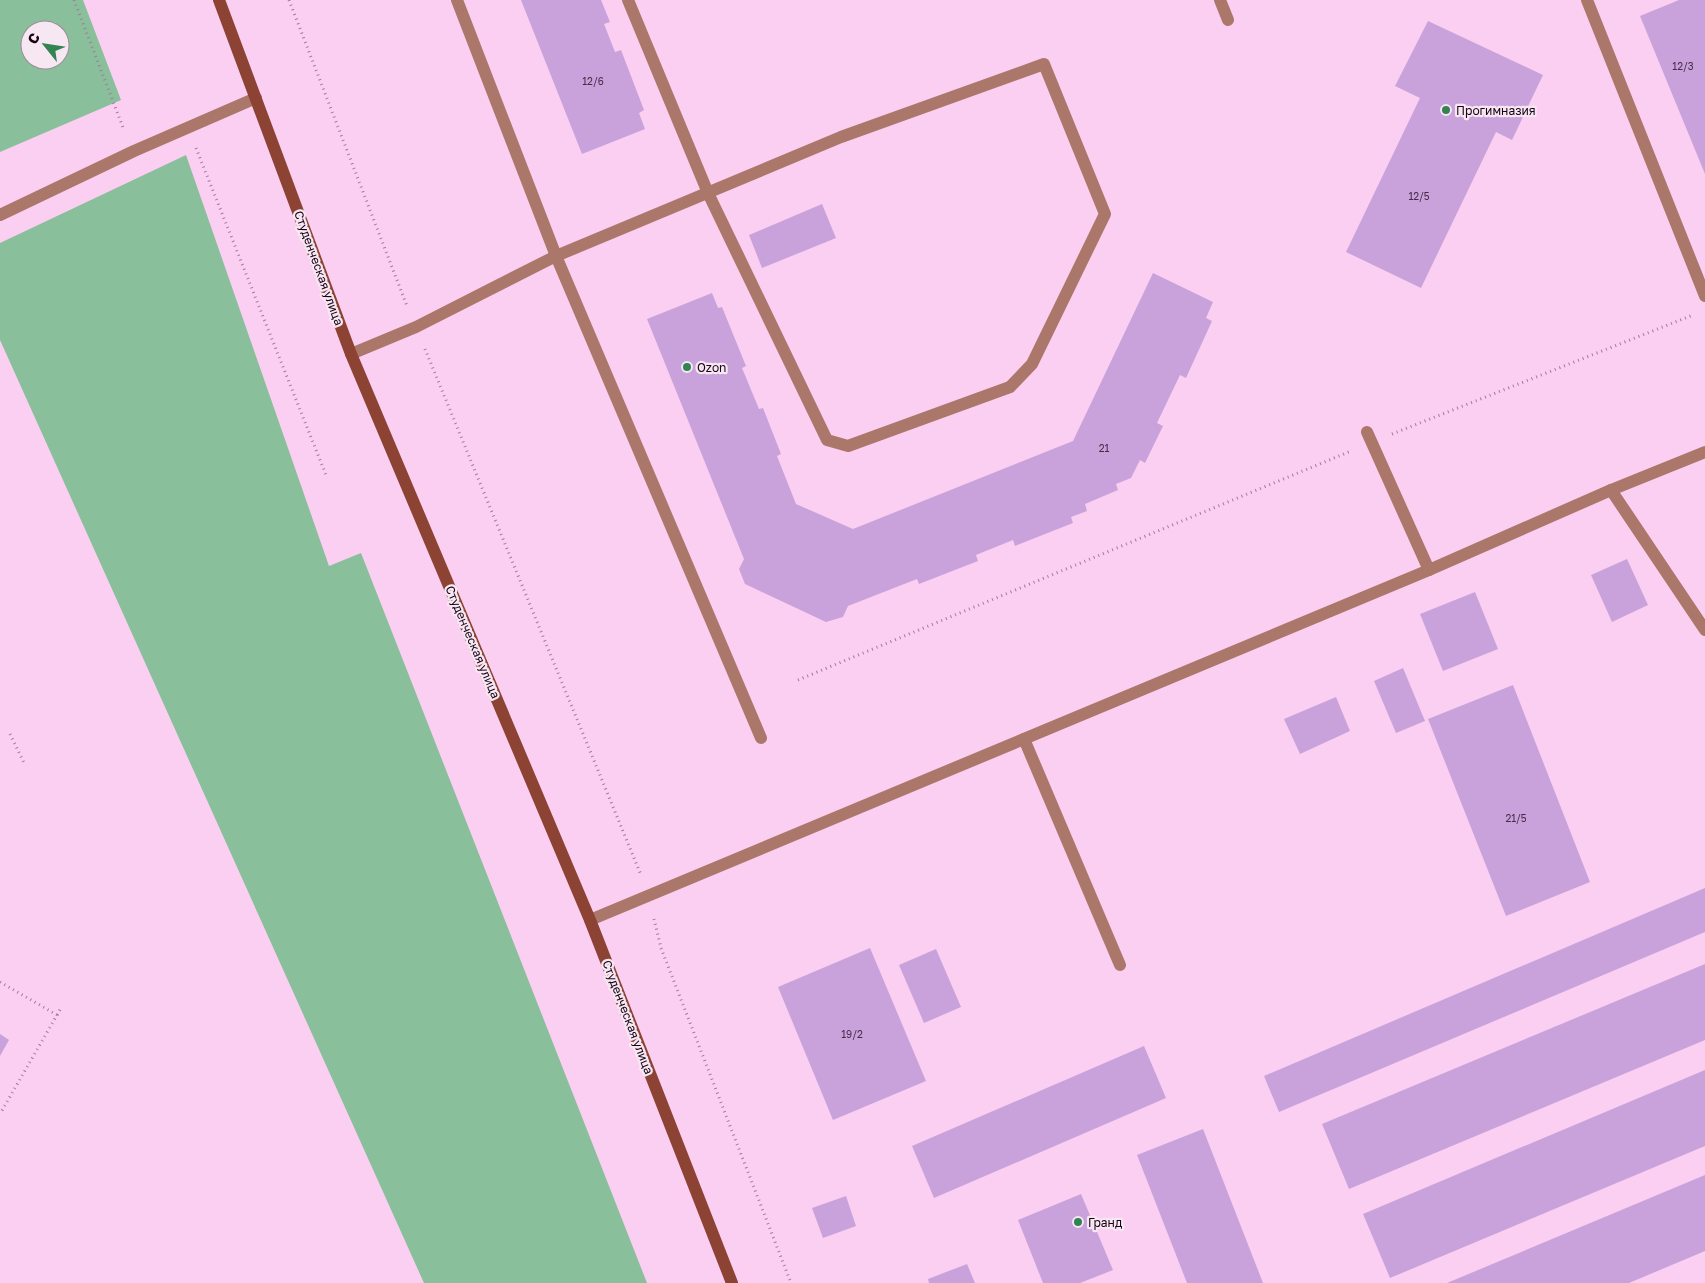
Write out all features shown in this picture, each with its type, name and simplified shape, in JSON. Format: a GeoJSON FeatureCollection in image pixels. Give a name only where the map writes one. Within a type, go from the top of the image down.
{"type":"FeatureCollection","features":[{"type":"Feature","properties":{"kind":"main road","name":"Студенческая улица"},"geometry":{"type":"LineString","coordinates":[[219,0],[351,354],[590,920],[732,1283]]}},
{"type":"Feature","properties":{"kind":"lane"},"geometry":{"type":"LineString","coordinates":[[457,0],[556,256],[761,738]]}},
{"type":"Feature","properties":{"kind":"lane"},"geometry":{"type":"LineString","coordinates":[[351,354],[416,327],[556,256],[708,193],[840,136],[1044,64],[1105,214],[1032,364],[1010,387],[848,446],[827,440],[708,193],[628,0]]}},
{"type":"Feature","properties":{"kind":"lane"},"geometry":{"type":"LineString","coordinates":[[1220,0],[1228,20]]}},
{"type":"Feature","properties":{"kind":"lane"},"geometry":{"type":"LineString","coordinates":[[1587,0],[1705,296]]}},
{"type":"Feature","properties":{"kind":"lane"},"geometry":{"type":"LineString","coordinates":[[0,215],[185,128],[256,98]]}},
{"type":"Feature","properties":{"kind":"lane"},"geometry":{"type":"LineString","coordinates":[[1369,438],[1430,570]]}},
{"type":"Feature","properties":{"kind":"lane"},"geometry":{"type":"LineString","coordinates":[[590,920],[1430,570],[1611,490],[1705,452]]}},
{"type":"Feature","properties":{"kind":"lane"},"geometry":{"type":"LineString","coordinates":[[1611,490],[1705,630]]}},
{"type":"Feature","properties":{"kind":"lane"},"geometry":{"type":"LineString","coordinates":[[1024,739],[1120,965]]}},
{"type":"Feature","properties":{"kind":"path"},"geometry":{"type":"LineString","coordinates":[[74,0],[125,131],[116,135]]}},
{"type":"Feature","properties":{"kind":"path"},"geometry":{"type":"LineString","coordinates":[[290,0],[416,327],[649,895],[661,948],[791,1283]]}},
{"type":"Feature","properties":{"kind":"path"},"geometry":{"type":"LineString","coordinates":[[185,128],[201,158],[326,475]]}},
{"type":"Feature","properties":{"kind":"path"},"geometry":{"type":"LineString","coordinates":[[798,680],[1369,438],[1696,313]]}},
{"type":"Feature","properties":{"kind":"path"},"geometry":{"type":"LineString","coordinates":[[10,734],[24,763]]}},
{"type":"Feature","properties":{"kind":"path"},"geometry":{"type":"LineString","coordinates":[[0,982],[57,1015]]}},
{"type":"Feature","properties":{"kind":"path"},"geometry":{"type":"LineString","coordinates":[[0,1114],[61,1008]]}},
{"type":"Feature","properties":{"kind":"green space"},"geometry":{"type":"Polygon","coordinates":[[[0,0],[83,0],[121,100],[0,152],[0,0]]]}},
{"type":"Feature","properties":{"kind":"green space"},"geometry":{"type":"Polygon","coordinates":[[[186,155],[329,566],[361,553],[647,1283],[424,1283],[0,340],[0,243],[186,155]]]}},
{"type":"Feature","properties":{"kind":"building"},"geometry":{"type":"Polygon","coordinates":[[[521,0],[601,0],[610,22],[604,24],[615,52],[621,50],[644,110],[639,113],[645,129],[582,154],[521,0]]]}},
{"type":"Feature","properties":{"kind":"building"},"geometry":{"type":"Polygon","coordinates":[[[1679,0],[1705,0],[1705,174],[1640,16],[1679,0]]]}},
{"type":"Feature","properties":{"kind":"building","name":"Прогимназия"},"geometry":{"type":"Polygon","coordinates":[[[1428,21],[1543,75],[1512,140],[1496,132],[1421,288],[1346,252],[1420,98],[1395,86],[1428,21]]]}},
{"type":"Feature","properties":{"kind":"building"},"geometry":{"type":"Polygon","coordinates":[[[822,204],[836,238],[762,268],[749,235],[822,204]]]}},
{"type":"Feature","properties":{"kind":"building"},"geometry":{"type":"Polygon","coordinates":[[[1153,273],[1213,302],[1206,318],[1212,321],[1186,378],[1180,375],[1157,423],[1163,426],[1145,463],[1140,460],[1131,478],[1116,484],[1118,490],[1085,504],[1087,511],[1071,517],[1073,523],[1015,546],[1013,540],[976,555],[978,561],[919,584],[917,579],[848,606],[843,617],[826,622],[745,584],[739,569],[744,559],[647,319],[712,293],[718,308],[722,307],[746,366],[742,368],[759,409],[763,408],[781,454],[777,456],[796,504],[853,529],[1073,441],[1153,273]]]}},
{"type":"Feature","properties":{"kind":"building"},"geometry":{"type":"Polygon","coordinates":[[[1627,559],[1648,605],[1612,622],[1591,575],[1627,559]]]}},
{"type":"Feature","properties":{"kind":"building"},"geometry":{"type":"Polygon","coordinates":[[[1475,592],[1498,649],[1443,671],[1420,614],[1475,592]]]}},
{"type":"Feature","properties":{"kind":"building"},"geometry":{"type":"Polygon","coordinates":[[[1403,668],[1425,721],[1396,733],[1374,681],[1403,668]]]}},
{"type":"Feature","properties":{"kind":"building"},"geometry":{"type":"Polygon","coordinates":[[[1513,685],[1590,882],[1506,916],[1428,719],[1513,685]]]}},
{"type":"Feature","properties":{"kind":"building"},"geometry":{"type":"Polygon","coordinates":[[[1336,697],[1350,731],[1300,754],[1284,719],[1336,697]]]}},
{"type":"Feature","properties":{"kind":"building"},"geometry":{"type":"Polygon","coordinates":[[[1705,888],[1705,932],[1279,1112],[1264,1076],[1705,888]]]}},
{"type":"Feature","properties":{"kind":"building"},"geometry":{"type":"Polygon","coordinates":[[[870,948],[926,1081],[833,1120],[778,987],[870,948]]]}},
{"type":"Feature","properties":{"kind":"building"},"geometry":{"type":"Polygon","coordinates":[[[936,949],[961,1007],[924,1023],[899,965],[936,949]]]}},
{"type":"Feature","properties":{"kind":"building"},"geometry":{"type":"Polygon","coordinates":[[[1705,964],[1705,1040],[1349,1189],[1322,1124],[1705,964]]]}},
{"type":"Feature","properties":{"kind":"building"},"geometry":{"type":"Polygon","coordinates":[[[0,1034],[9,1040],[0,1056],[0,1034]]]}},
{"type":"Feature","properties":{"kind":"building"},"geometry":{"type":"Polygon","coordinates":[[[1144,1046],[1166,1098],[934,1198],[912,1146],[1144,1046]]]}},
{"type":"Feature","properties":{"kind":"building"},"geometry":{"type":"Polygon","coordinates":[[[1705,1070],[1705,1146],[1390,1278],[1363,1214],[1705,1070]]]}},
{"type":"Feature","properties":{"kind":"building"},"geometry":{"type":"Polygon","coordinates":[[[1203,1129],[1263,1283],[1187,1283],[1137,1155],[1203,1129]]]}},
{"type":"Feature","properties":{"kind":"building"},"geometry":{"type":"Polygon","coordinates":[[[1705,1175],[1705,1251],[1629,1283],[1447,1283],[1705,1175]]]}},
{"type":"Feature","properties":{"kind":"building"},"geometry":{"type":"Polygon","coordinates":[[[1081,1194],[1113,1270],[1080,1283],[1043,1283],[1018,1220],[1081,1194]]]}},
{"type":"Feature","properties":{"kind":"building"},"geometry":{"type":"Polygon","coordinates":[[[846,1196],[856,1226],[823,1238],[812,1208],[846,1196]]]}},
{"type":"Feature","properties":{"kind":"building"},"geometry":{"type":"Polygon","coordinates":[[[967,1264],[975,1283],[929,1283],[928,1279],[967,1264]]]}},
{"type":"Feature","properties":{"kind":"place","name":"Прогимназия"},"geometry":{"type":"Point","coordinates":[1446,110]}},
{"type":"Feature","properties":{"kind":"place","name":"Ozon"},"geometry":{"type":"Point","coordinates":[687,367]}},
{"type":"Feature","properties":{"kind":"place","name":"Гранд"},"geometry":{"type":"Point","coordinates":[1078,1222]}}]}
